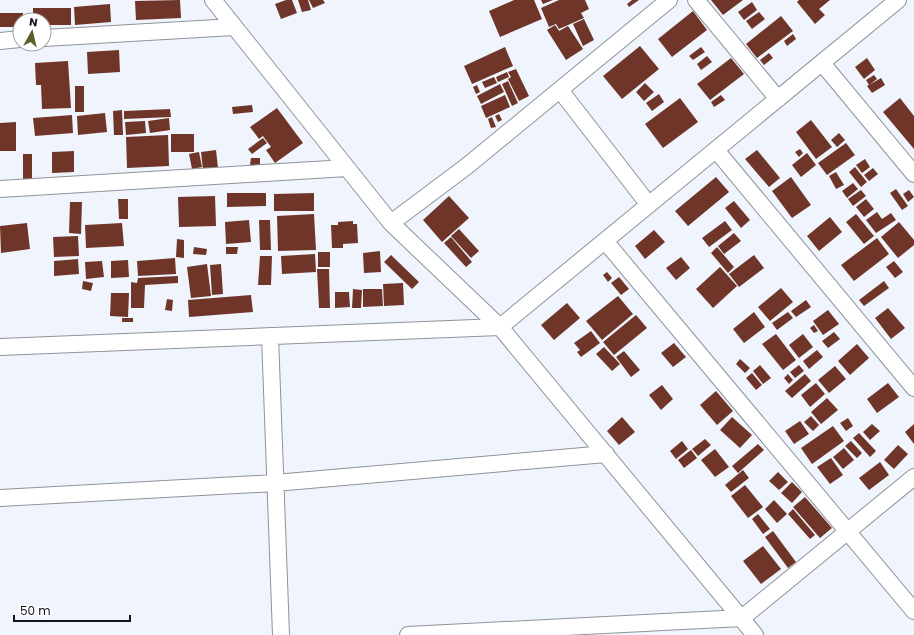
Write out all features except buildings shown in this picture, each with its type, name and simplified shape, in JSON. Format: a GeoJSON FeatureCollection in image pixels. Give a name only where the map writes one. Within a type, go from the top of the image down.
{"type":"FeatureCollection","features":[{"type":"Feature","properties":{"kind":"street"},"geometry":{"type":"LineString","coordinates":[[213,0],[391,223],[500,327],[755,635]]}},
{"type":"Feature","properties":{"kind":"street"},"geometry":{"type":"LineString","coordinates":[[391,223],[467,166],[669,0]]}},
{"type":"Feature","properties":{"kind":"street"},"geometry":{"type":"LineString","coordinates":[[696,0],[778,99]]}},
{"type":"Feature","properties":{"kind":"street"},"geometry":{"type":"LineString","coordinates":[[0,348],[500,327],[898,0]]}},
{"type":"Feature","properties":{"kind":"street"},"geometry":{"type":"LineString","coordinates":[[52,38],[234,27]]}},
{"type":"Feature","properties":{"kind":"street"},"geometry":{"type":"LineString","coordinates":[[0,41],[12,40]]}},
{"type":"Feature","properties":{"kind":"street"},"geometry":{"type":"LineString","coordinates":[[822,63],[914,174]]}},
{"type":"Feature","properties":{"kind":"street"},"geometry":{"type":"LineString","coordinates":[[560,90],[649,205]]}},
{"type":"Feature","properties":{"kind":"street"},"geometry":{"type":"LineString","coordinates":[[716,150],[914,388]]}},
{"type":"Feature","properties":{"kind":"street"},"geometry":{"type":"LineString","coordinates":[[0,189],[347,168]]}},
{"type":"Feature","properties":{"kind":"street"},"geometry":{"type":"LineString","coordinates":[[605,241],[914,611]]}},
{"type":"Feature","properties":{"kind":"street"},"geometry":{"type":"LineString","coordinates":[[270,336],[281,635]]}},
{"type":"Feature","properties":{"kind":"street"},"geometry":{"type":"LineString","coordinates":[[0,498],[275,483],[606,454]]}},
{"type":"Feature","properties":{"kind":"street"},"geometry":{"type":"LineString","coordinates":[[408,635],[742,618],[914,477]]}}]}
